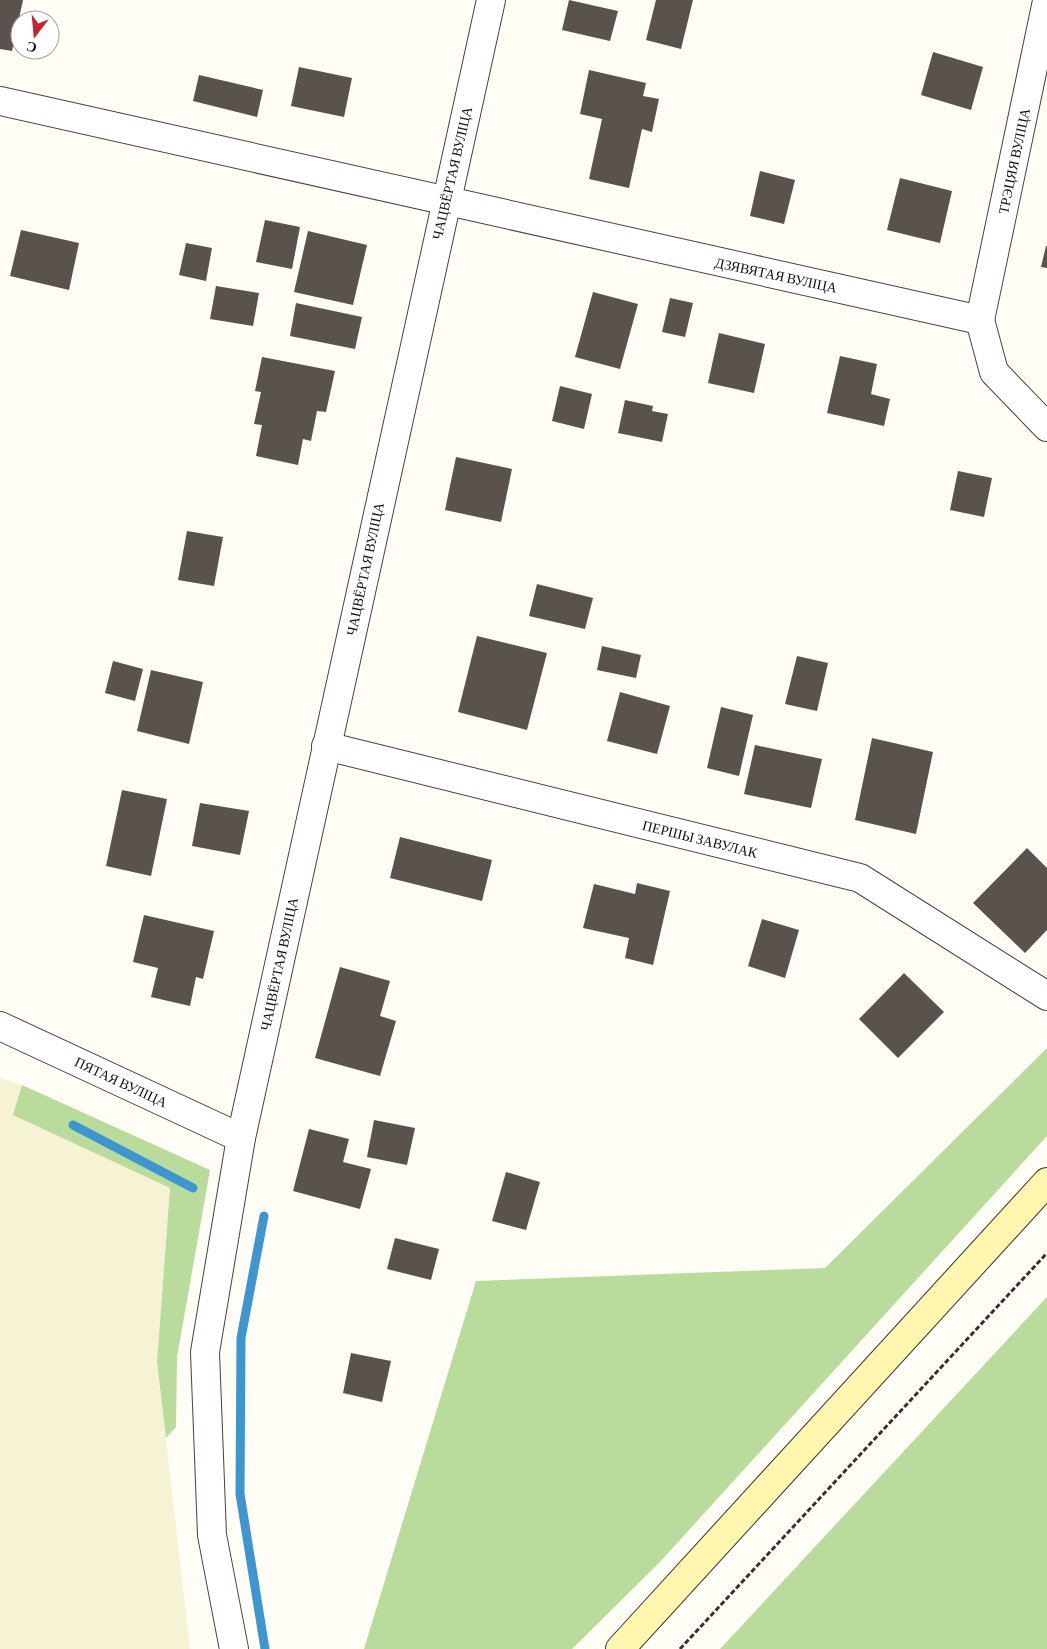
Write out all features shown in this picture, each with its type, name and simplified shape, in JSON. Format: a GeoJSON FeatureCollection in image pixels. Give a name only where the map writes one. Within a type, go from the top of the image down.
{"type":"FeatureCollection","features":[{"type":"Feature","properties":{"kind":"main road"},"geometry":{"type":"LineString","coordinates":[[620,1649],[1047,1182]]}},
{"type":"Feature","properties":{"kind":"street","name":"ЧАЦВЁРТАЯ ВУЛІЦА"},"geometry":{"type":"LineString","coordinates":[[234,1649],[212,1535],[206,1352],[241,1138],[491,0]]}},
{"type":"Feature","properties":{"kind":"street","name":"ТРЭЦЯЯ ВУЛІЦА"},"geometry":{"type":"LineString","coordinates":[[980,320],[1047,1]]}},
{"type":"Feature","properties":{"kind":"street","name":"ДЗЯВЯТАЯ ВУЛІЦА"},"geometry":{"type":"LineString","coordinates":[[0,101],[980,320]]}},
{"type":"Feature","properties":{"kind":"street"},"geometry":{"type":"LineString","coordinates":[[980,320],[994,372],[1047,427]]}},
{"type":"Feature","properties":{"kind":"street","name":"ПЕРШЫ ЗАВУЛАК"},"geometry":{"type":"LineString","coordinates":[[326,746],[860,878],[1047,996]]}},
{"type":"Feature","properties":{"kind":"street","name":"ПЯТАЯ ВУЛІЦА"},"geometry":{"type":"LineString","coordinates":[[0,1026],[241,1138]]}},
{"type":"Feature","properties":{"kind":"path"},"geometry":{"type":"LineString","coordinates":[[680,1649],[1047,1254]]}},
{"type":"Feature","properties":{"kind":"shaded area"},"geometry":{"type":"Polygon","coordinates":[[[0,1078],[22,1085],[14,1115],[170,1188],[157,1362],[190,1649],[0,1649],[0,1078]]]}},
{"type":"Feature","properties":{"kind":"green space"},"geometry":{"type":"Polygon","coordinates":[[[1047,1048],[1047,1136],[659,1563],[572,1649],[364,1649],[476,1281],[825,1268],[1047,1048]]]}},
{"type":"Feature","properties":{"kind":"green space"},"geometry":{"type":"Polygon","coordinates":[[[22,1085],[210,1170],[177,1357],[176,1427],[166,1438],[157,1362],[170,1188],[13,1115],[22,1085]]]}},
{"type":"Feature","properties":{"kind":"green space"},"geometry":{"type":"Polygon","coordinates":[[[1047,1297],[1047,1649],[720,1649],[1047,1297]]]}},
{"type":"Feature","properties":{"kind":"building"},"geometry":{"type":"Polygon","coordinates":[[[0,0],[23,0],[21,10],[10,10],[10,51],[0,49],[0,0]]]}},
{"type":"Feature","properties":{"kind":"building"},"geometry":{"type":"Polygon","coordinates":[[[569,0],[618,11],[610,41],[562,30],[569,0]]]}},
{"type":"Feature","properties":{"kind":"building"},"geometry":{"type":"Polygon","coordinates":[[[656,0],[693,0],[681,49],[646,40],[656,0]]]}},
{"type":"Feature","properties":{"kind":"building"},"geometry":{"type":"Polygon","coordinates":[[[933,52],[983,67],[971,110],[921,95],[933,52]]]}},
{"type":"Feature","properties":{"kind":"building"},"geometry":{"type":"Polygon","coordinates":[[[299,67],[352,78],[344,117],[291,106],[299,67]]]}},
{"type":"Feature","properties":{"kind":"building"},"geometry":{"type":"Polygon","coordinates":[[[589,70],[646,83],[643,96],[659,99],[652,132],[642,129],[629,188],[589,179],[602,119],[580,114],[589,70]]]}},
{"type":"Feature","properties":{"kind":"building"},"geometry":{"type":"Polygon","coordinates":[[[199,75],[263,90],[257,117],[193,101],[199,75]]]}},
{"type":"Feature","properties":{"kind":"building"},"geometry":{"type":"Polygon","coordinates":[[[760,171],[795,180],[784,224],[750,216],[760,171]]]}},
{"type":"Feature","properties":{"kind":"building"},"geometry":{"type":"Polygon","coordinates":[[[900,178],[952,191],[940,243],[887,230],[900,178]]]}},
{"type":"Feature","properties":{"kind":"building"},"geometry":{"type":"Polygon","coordinates":[[[265,220],[300,227],[292,269],[256,262],[265,220]]]}},
{"type":"Feature","properties":{"kind":"building"},"geometry":{"type":"Polygon","coordinates":[[[21,230],[79,243],[69,290],[10,276],[21,230]]]}},
{"type":"Feature","properties":{"kind":"building"},"geometry":{"type":"Polygon","coordinates":[[[308,231],[367,245],[353,305],[294,292],[308,231]]]}},
{"type":"Feature","properties":{"kind":"building"},"geometry":{"type":"Polygon","coordinates":[[[186,243],[212,248],[206,281],[179,275],[186,243]]]}},
{"type":"Feature","properties":{"kind":"building"},"geometry":{"type":"Polygon","coordinates":[[[1047,246],[1047,268],[1041,267],[1047,246]]]}},
{"type":"Feature","properties":{"kind":"building"},"geometry":{"type":"Polygon","coordinates":[[[216,286],[259,293],[253,326],[210,319],[216,286]]]}},
{"type":"Feature","properties":{"kind":"building"},"geometry":{"type":"Polygon","coordinates":[[[593,292],[638,304],[620,369],[575,357],[593,292]]]}},
{"type":"Feature","properties":{"kind":"building"},"geometry":{"type":"Polygon","coordinates":[[[670,298],[693,303],[685,337],[662,332],[670,298]]]}},
{"type":"Feature","properties":{"kind":"building"},"geometry":{"type":"Polygon","coordinates":[[[296,303],[362,317],[355,349],[290,336],[296,303]]]}},
{"type":"Feature","properties":{"kind":"building"},"geometry":{"type":"Polygon","coordinates":[[[719,333],[765,344],[754,393],[708,383],[719,333]]]}},
{"type":"Feature","properties":{"kind":"building"},"geometry":{"type":"Polygon","coordinates":[[[840,356],[877,364],[871,394],[890,399],[884,426],[827,413],[840,356]]]}},
{"type":"Feature","properties":{"kind":"building"},"geometry":{"type":"Polygon","coordinates":[[[262,357],[335,371],[326,412],[317,411],[311,441],[303,439],[298,465],[256,456],[262,425],[254,424],[261,392],[255,391],[262,357]]]}},
{"type":"Feature","properties":{"kind":"building"},"geometry":{"type":"Polygon","coordinates":[[[560,386],[592,394],[584,429],[552,421],[560,386]]]}},
{"type":"Feature","properties":{"kind":"building"},"geometry":{"type":"Polygon","coordinates":[[[625,400],[653,406],[652,411],[668,414],[662,442],[618,433],[625,400]]]}},
{"type":"Feature","properties":{"kind":"building"},"geometry":{"type":"Polygon","coordinates":[[[456,457],[512,469],[501,522],[445,510],[456,457]]]}},
{"type":"Feature","properties":{"kind":"building"},"geometry":{"type":"Polygon","coordinates":[[[958,471],[992,478],[984,517],[950,510],[958,471]]]}},
{"type":"Feature","properties":{"kind":"building"},"geometry":{"type":"Polygon","coordinates":[[[187,531],[223,537],[214,586],[178,580],[187,531]]]}},
{"type":"Feature","properties":{"kind":"building"},"geometry":{"type":"Polygon","coordinates":[[[537,584],[593,598],[585,629],[529,616],[537,584]]]}},
{"type":"Feature","properties":{"kind":"building"},"geometry":{"type":"Polygon","coordinates":[[[477,636],[547,653],[527,730],[458,712],[477,636]]]}},
{"type":"Feature","properties":{"kind":"building"},"geometry":{"type":"Polygon","coordinates":[[[602,646],[641,655],[636,678],[597,670],[602,646]]]}},
{"type":"Feature","properties":{"kind":"building"},"geometry":{"type":"Polygon","coordinates":[[[797,656],[828,663],[817,711],[785,704],[797,656]]]}},
{"type":"Feature","properties":{"kind":"building"},"geometry":{"type":"Polygon","coordinates":[[[113,661],[143,669],[135,701],[105,693],[113,661]]]}},
{"type":"Feature","properties":{"kind":"building"},"geometry":{"type":"Polygon","coordinates":[[[151,670],[203,682],[189,744],[137,731],[151,670]]]}},
{"type":"Feature","properties":{"kind":"building"},"geometry":{"type":"Polygon","coordinates":[[[620,692],[670,706],[657,754],[607,741],[620,692]]]}},
{"type":"Feature","properties":{"kind":"building"},"geometry":{"type":"Polygon","coordinates":[[[721,707],[753,715],[739,776],[707,768],[721,707]]]}},
{"type":"Feature","properties":{"kind":"building"},"geometry":{"type":"Polygon","coordinates":[[[872,738],[933,752],[916,834],[855,820],[872,738]]]}},
{"type":"Feature","properties":{"kind":"building"},"geometry":{"type":"Polygon","coordinates":[[[755,745],[822,759],[811,808],[744,794],[755,745]]]}},
{"type":"Feature","properties":{"kind":"building"},"geometry":{"type":"Polygon","coordinates":[[[122,790],[167,799],[151,876],[106,866],[122,790]]]}},
{"type":"Feature","properties":{"kind":"building"},"geometry":{"type":"Polygon","coordinates":[[[200,803],[249,811],[240,855],[192,846],[200,803]]]}},
{"type":"Feature","properties":{"kind":"building"},"geometry":{"type":"Polygon","coordinates":[[[400,837],[492,860],[482,901],[390,878],[400,837]]]}},
{"type":"Feature","properties":{"kind":"building"},"geometry":{"type":"Polygon","coordinates":[[[1027,848],[1047,868],[1047,930],[1025,953],[973,903],[1027,848]]]}},
{"type":"Feature","properties":{"kind":"building"},"geometry":{"type":"Polygon","coordinates":[[[637,883],[670,891],[653,965],[625,958],[629,938],[583,928],[594,884],[635,894],[637,883]]]}},
{"type":"Feature","properties":{"kind":"building"},"geometry":{"type":"Polygon","coordinates":[[[144,915],[214,931],[203,979],[196,977],[190,1006],[151,997],[158,968],[133,962],[144,915]]]}},
{"type":"Feature","properties":{"kind":"building"},"geometry":{"type":"Polygon","coordinates":[[[762,919],[799,930],[785,978],[748,966],[762,919]]]}},
{"type":"Feature","properties":{"kind":"building"},"geometry":{"type":"Polygon","coordinates":[[[340,967],[390,981],[380,1016],[396,1021],[380,1076],[315,1058],[340,967]]]}},
{"type":"Feature","properties":{"kind":"building"},"geometry":{"type":"Polygon","coordinates":[[[904,973],[944,1012],[898,1058],[859,1019],[904,973]]]}},
{"type":"Feature","properties":{"kind":"building"},"geometry":{"type":"Polygon","coordinates":[[[374,1120],[415,1128],[407,1165],[367,1157],[374,1120]]]}},
{"type":"Feature","properties":{"kind":"building"},"geometry":{"type":"Polygon","coordinates":[[[309,1129],[349,1139],[343,1162],[371,1169],[360,1209],[293,1191],[309,1129]]]}},
{"type":"Feature","properties":{"kind":"building"},"geometry":{"type":"Polygon","coordinates":[[[506,1172],[540,1182],[526,1230],[492,1221],[506,1172]]]}},
{"type":"Feature","properties":{"kind":"building"},"geometry":{"type":"Polygon","coordinates":[[[395,1238],[439,1249],[431,1280],[387,1269],[395,1238]]]}},
{"type":"Feature","properties":{"kind":"building"},"geometry":{"type":"Polygon","coordinates":[[[351,1353],[391,1361],[382,1402],[343,1393],[351,1353]]]}},
{"type":"Feature","properties":{"kind":"waterway"},"geometry":{"type":"LineString","coordinates":[[73,1125],[193,1188]]}},
{"type":"Feature","properties":{"kind":"waterway"},"geometry":{"type":"LineString","coordinates":[[264,1216],[241,1338],[240,1494],[265,1649]]}}]}
